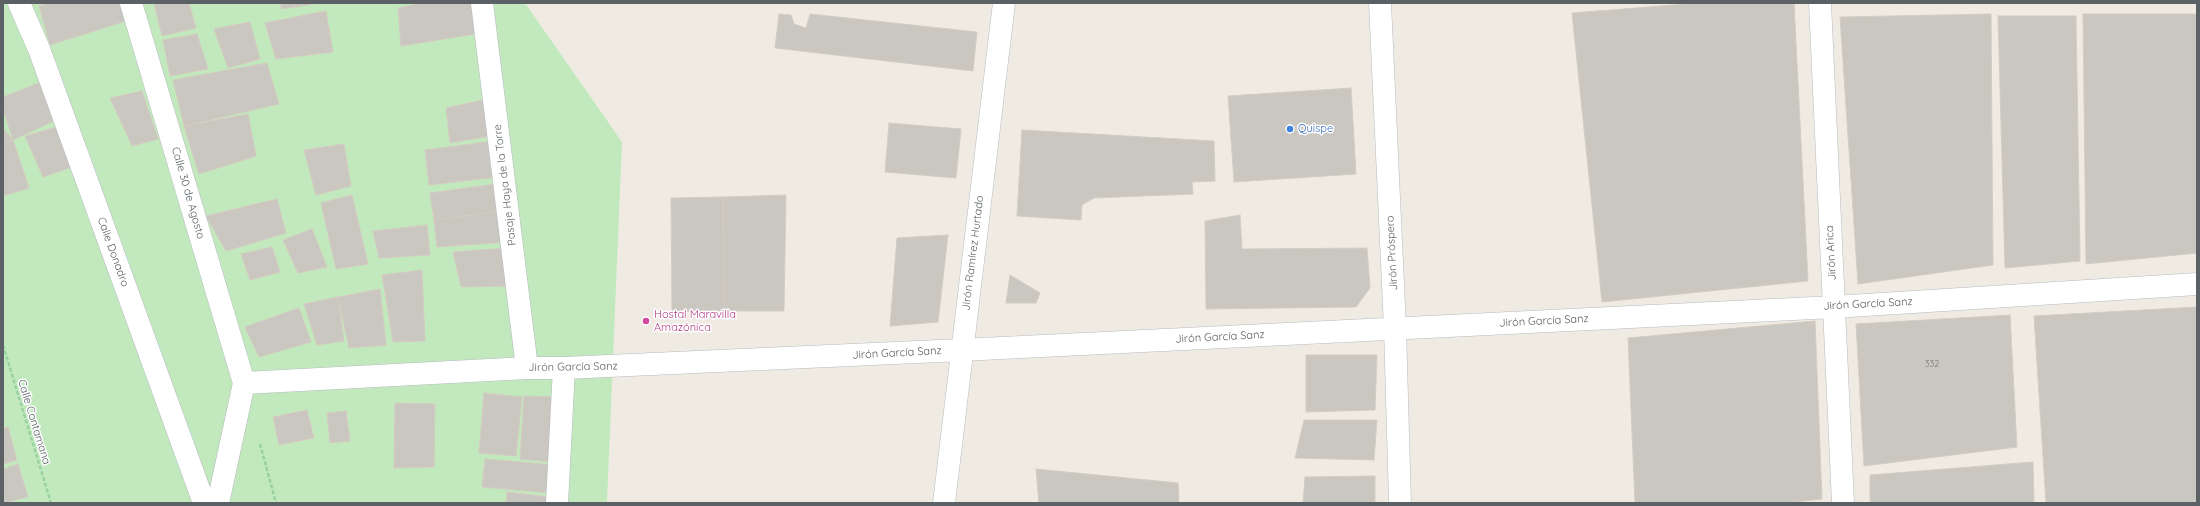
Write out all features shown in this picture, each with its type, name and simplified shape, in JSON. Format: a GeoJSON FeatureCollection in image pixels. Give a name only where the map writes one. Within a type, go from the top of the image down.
{"type":"FeatureCollection","features":[{"type":"Feature","properties":{"kind":"street","name":"Calle Donadro"},"geometry":{"type":"LineString","coordinates":[[18,3],[39,49],[204,503]]}},
{"type":"Feature","properties":{"kind":"street","name":"Calle 30 de Agosto"},"geometry":{"type":"LineString","coordinates":[[131,3],[244,383]]}},
{"type":"Feature","properties":{"kind":"street","name":"Pasaje Haya de la Torre"},"geometry":{"type":"LineString","coordinates":[[482,3],[527,368]]}},
{"type":"Feature","properties":{"kind":"street","name":"Jirón Ramírez Hurtado"},"geometry":{"type":"LineString","coordinates":[[944,503],[961,350],[1004,3]]}},
{"type":"Feature","properties":{"kind":"street","name":"Jirón Próspero"},"geometry":{"type":"LineString","coordinates":[[1380,3],[1395,328],[1400,503]]}},
{"type":"Feature","properties":{"kind":"street","name":"Jirón Arica"},"geometry":{"type":"LineString","coordinates":[[1820,3],[1843,503]]}},
{"type":"Feature","properties":{"kind":"street","name":"Jirón García Sanz"},"geometry":{"type":"LineString","coordinates":[[244,383],[527,368],[564,368],[961,350],[1834,307],[2197,284]]}},
{"type":"Feature","properties":{"kind":"street"},"geometry":{"type":"LineString","coordinates":[[558,503],[564,368]]}},
{"type":"Feature","properties":{"kind":"street"},"geometry":{"type":"LineString","coordinates":[[218,503],[244,383]]}},
{"type":"Feature","properties":{"kind":"path","name":"Calle Contamana"},"geometry":{"type":"LineString","coordinates":[[3,345],[51,503]]}},
{"type":"Feature","properties":{"kind":"green space"},"geometry":{"type":"Polygon","coordinates":[[[3,3],[525,3],[622,142],[607,503],[3,503],[3,3]]]}},
{"type":"Feature","properties":{"kind":"building"},"geometry":{"type":"Polygon","coordinates":[[[48,3],[122,3],[129,20],[50,45],[39,6],[48,3]]]}},
{"type":"Feature","properties":{"kind":"building"},"geometry":{"type":"Polygon","coordinates":[[[154,3],[189,3],[196,28],[162,36],[154,3]]]}},
{"type":"Feature","properties":{"kind":"building"},"geometry":{"type":"Polygon","coordinates":[[[280,3],[313,3],[313,4],[282,9],[280,3]]]}},
{"type":"Feature","properties":{"kind":"building"},"geometry":{"type":"Polygon","coordinates":[[[423,3],[472,3],[475,34],[401,46],[398,8],[423,3]]]}},
{"type":"Feature","properties":{"kind":"building"},"geometry":{"type":"Polygon","coordinates":[[[1699,3],[1794,3],[1808,281],[1602,302],[1572,13],[1699,3]]]}},
{"type":"Feature","properties":{"kind":"building"},"geometry":{"type":"Polygon","coordinates":[[[326,11],[333,52],[276,59],[265,23],[326,11]]]}},
{"type":"Feature","properties":{"kind":"building"},"geometry":{"type":"Polygon","coordinates":[[[779,14],[791,15],[794,24],[806,28],[810,14],[977,32],[973,71],[775,48],[779,14]]]}},
{"type":"Feature","properties":{"kind":"building"},"geometry":{"type":"Polygon","coordinates":[[[1991,14],[1993,265],[1858,284],[1840,17],[1991,14]]]}},
{"type":"Feature","properties":{"kind":"building"},"geometry":{"type":"Polygon","coordinates":[[[2083,14],[2197,14],[2197,253],[2086,264],[2083,14]]]}},
{"type":"Feature","properties":{"kind":"building"},"geometry":{"type":"Polygon","coordinates":[[[1998,16],[2076,16],[2080,261],[2005,268],[1998,16]]]}},
{"type":"Feature","properties":{"kind":"building"},"geometry":{"type":"Polygon","coordinates":[[[250,22],[260,59],[228,68],[214,29],[250,22]]]}},
{"type":"Feature","properties":{"kind":"building"},"geometry":{"type":"Polygon","coordinates":[[[197,34],[208,69],[170,76],[163,40],[197,34]]]}},
{"type":"Feature","properties":{"kind":"building"},"geometry":{"type":"Polygon","coordinates":[[[267,63],[279,104],[184,126],[173,80],[267,63]]]}},
{"type":"Feature","properties":{"kind":"building"},"geometry":{"type":"Polygon","coordinates":[[[39,83],[54,121],[13,140],[3,109],[3,97],[39,83]]]}},
{"type":"Feature","properties":{"kind":"building"},"geometry":{"type":"Polygon","coordinates":[[[1351,88],[1356,174],[1234,182],[1228,96],[1351,88]]]}},
{"type":"Feature","properties":{"kind":"building"},"geometry":{"type":"Polygon","coordinates":[[[142,91],[158,139],[132,146],[110,98],[142,91]]]}},
{"type":"Feature","properties":{"kind":"building"},"geometry":{"type":"Polygon","coordinates":[[[487,99],[491,136],[450,143],[446,108],[487,99]]]}},
{"type":"Feature","properties":{"kind":"building"},"geometry":{"type":"Polygon","coordinates":[[[248,114],[256,156],[199,174],[184,126],[248,114]]]}},
{"type":"Feature","properties":{"kind":"building"},"geometry":{"type":"Polygon","coordinates":[[[889,123],[961,129],[956,178],[885,172],[889,123]]]}},
{"type":"Feature","properties":{"kind":"building"},"geometry":{"type":"Polygon","coordinates":[[[57,127],[72,167],[43,177],[25,136],[57,127]]]}},
{"type":"Feature","properties":{"kind":"building"},"geometry":{"type":"Polygon","coordinates":[[[3,128],[13,140],[3,143],[3,128]]]}},
{"type":"Feature","properties":{"kind":"building"},"geometry":{"type":"Polygon","coordinates":[[[1022,130],[1214,141],[1215,181],[1192,182],[1193,194],[1094,198],[1082,205],[1081,220],[1017,216],[1022,130]]]}},
{"type":"Feature","properties":{"kind":"building"},"geometry":{"type":"Polygon","coordinates":[[[13,140],[29,188],[3,196],[3,143],[13,140]]]}},
{"type":"Feature","properties":{"kind":"building"},"geometry":{"type":"Polygon","coordinates":[[[494,141],[498,177],[429,185],[425,150],[494,141]]]}},
{"type":"Feature","properties":{"kind":"building"},"geometry":{"type":"Polygon","coordinates":[[[344,144],[351,186],[316,195],[304,150],[344,144]]]}},
{"type":"Feature","properties":{"kind":"building"},"geometry":{"type":"Polygon","coordinates":[[[496,184],[503,211],[434,220],[430,193],[496,184]]]}},
{"type":"Feature","properties":{"kind":"building"},"geometry":{"type":"Polygon","coordinates":[[[352,195],[368,264],[336,269],[321,203],[352,195]]]}},
{"type":"Feature","properties":{"kind":"building"},"geometry":{"type":"Polygon","coordinates":[[[786,195],[784,311],[724,311],[723,197],[786,195]]]}},
{"type":"Feature","properties":{"kind":"building"},"geometry":{"type":"Polygon","coordinates":[[[723,197],[724,311],[672,312],[671,198],[723,197]]]}},
{"type":"Feature","properties":{"kind":"building"},"geometry":{"type":"Polygon","coordinates":[[[277,199],[286,233],[226,251],[206,216],[277,199]]]}},
{"type":"Feature","properties":{"kind":"building"},"geometry":{"type":"Polygon","coordinates":[[[503,211],[507,242],[437,247],[434,220],[503,211]]]}},
{"type":"Feature","properties":{"kind":"building"},"geometry":{"type":"Polygon","coordinates":[[[1240,215],[1242,249],[1367,248],[1370,288],[1356,307],[1206,309],[1205,221],[1240,215]]]}},
{"type":"Feature","properties":{"kind":"building"},"geometry":{"type":"Polygon","coordinates":[[[427,225],[430,255],[379,258],[373,231],[427,225]]]}},
{"type":"Feature","properties":{"kind":"building"},"geometry":{"type":"Polygon","coordinates":[[[312,229],[327,267],[298,273],[283,240],[312,229]]]}},
{"type":"Feature","properties":{"kind":"building"},"geometry":{"type":"Polygon","coordinates":[[[948,235],[938,322],[890,326],[897,238],[948,235]]]}},
{"type":"Feature","properties":{"kind":"building"},"geometry":{"type":"Polygon","coordinates":[[[272,247],[280,272],[250,280],[241,254],[272,247]]]}},
{"type":"Feature","properties":{"kind":"building"},"geometry":{"type":"Polygon","coordinates":[[[506,248],[509,286],[461,287],[453,252],[506,248]]]}},
{"type":"Feature","properties":{"kind":"building"},"geometry":{"type":"Polygon","coordinates":[[[422,270],[425,341],[393,342],[382,275],[422,270]]]}},
{"type":"Feature","properties":{"kind":"building"},"geometry":{"type":"Polygon","coordinates":[[[1010,275],[1040,293],[1036,303],[1006,303],[1010,275]]]}},
{"type":"Feature","properties":{"kind":"building"},"geometry":{"type":"Polygon","coordinates":[[[380,289],[386,345],[349,348],[338,297],[380,289]]]}},
{"type":"Feature","properties":{"kind":"building"},"geometry":{"type":"Polygon","coordinates":[[[338,297],[344,341],[317,345],[304,304],[338,297]]]}},
{"type":"Feature","properties":{"kind":"building"},"geometry":{"type":"Polygon","coordinates":[[[2197,307],[2197,503],[2046,503],[2034,316],[2197,307]]]}},
{"type":"Feature","properties":{"kind":"building"},"geometry":{"type":"Polygon","coordinates":[[[299,308],[311,342],[259,357],[245,327],[299,308]]]}},
{"type":"Feature","properties":{"kind":"building"},"geometry":{"type":"Polygon","coordinates":[[[2010,315],[2017,447],[1864,466],[1856,324],[2010,315]]]}},
{"type":"Feature","properties":{"kind":"building"},"geometry":{"type":"Polygon","coordinates":[[[1815,321],[1822,499],[1785,503],[1635,503],[1628,338],[1815,321]]]}},
{"type":"Feature","properties":{"kind":"building"},"geometry":{"type":"Polygon","coordinates":[[[1306,355],[1377,355],[1375,410],[1306,412],[1306,355]]]}},
{"type":"Feature","properties":{"kind":"building"},"geometry":{"type":"Polygon","coordinates":[[[484,393],[522,397],[516,456],[479,453],[484,393]]]}},
{"type":"Feature","properties":{"kind":"building"},"geometry":{"type":"Polygon","coordinates":[[[524,396],[556,397],[553,462],[520,459],[524,396]]]}},
{"type":"Feature","properties":{"kind":"building"},"geometry":{"type":"Polygon","coordinates":[[[395,403],[435,404],[434,467],[394,468],[395,403]]]}},
{"type":"Feature","properties":{"kind":"building"},"geometry":{"type":"Polygon","coordinates":[[[307,410],[314,438],[279,445],[273,417],[307,410]]]}},
{"type":"Feature","properties":{"kind":"building"},"geometry":{"type":"Polygon","coordinates":[[[346,411],[350,441],[330,443],[327,413],[346,411]]]}},
{"type":"Feature","properties":{"kind":"building"},"geometry":{"type":"Polygon","coordinates":[[[1304,420],[1377,420],[1374,460],[1295,458],[1304,420]]]}},
{"type":"Feature","properties":{"kind":"building"},"geometry":{"type":"Polygon","coordinates":[[[8,427],[17,460],[3,464],[3,429],[8,427]]]}},
{"type":"Feature","properties":{"kind":"building"},"geometry":{"type":"Polygon","coordinates":[[[485,459],[554,465],[551,493],[482,487],[485,459]]]}},
{"type":"Feature","properties":{"kind":"building"},"geometry":{"type":"Polygon","coordinates":[[[2033,462],[2034,503],[1870,503],[1870,475],[2033,462]]]}},
{"type":"Feature","properties":{"kind":"building"},"geometry":{"type":"Polygon","coordinates":[[[18,464],[28,497],[3,503],[3,469],[18,464]]]}},
{"type":"Feature","properties":{"kind":"building"},"geometry":{"type":"Polygon","coordinates":[[[1036,469],[1178,483],[1179,503],[1039,503],[1036,469]]]}},
{"type":"Feature","properties":{"kind":"building"},"geometry":{"type":"Polygon","coordinates":[[[1375,476],[1375,503],[1303,503],[1305,477],[1375,476]]]}},
{"type":"Feature","properties":{"kind":"building"},"geometry":{"type":"Polygon","coordinates":[[[507,492],[549,497],[548,503],[506,503],[507,492]]]}},
{"type":"Feature","properties":{"kind":"place","name":"Quispe"},"geometry":{"type":"Point","coordinates":[1290,129]}},
{"type":"Feature","properties":{"kind":"place","name":"Hostal Maravilla Amazónica"},"geometry":{"type":"Point","coordinates":[646,321]}}]}
